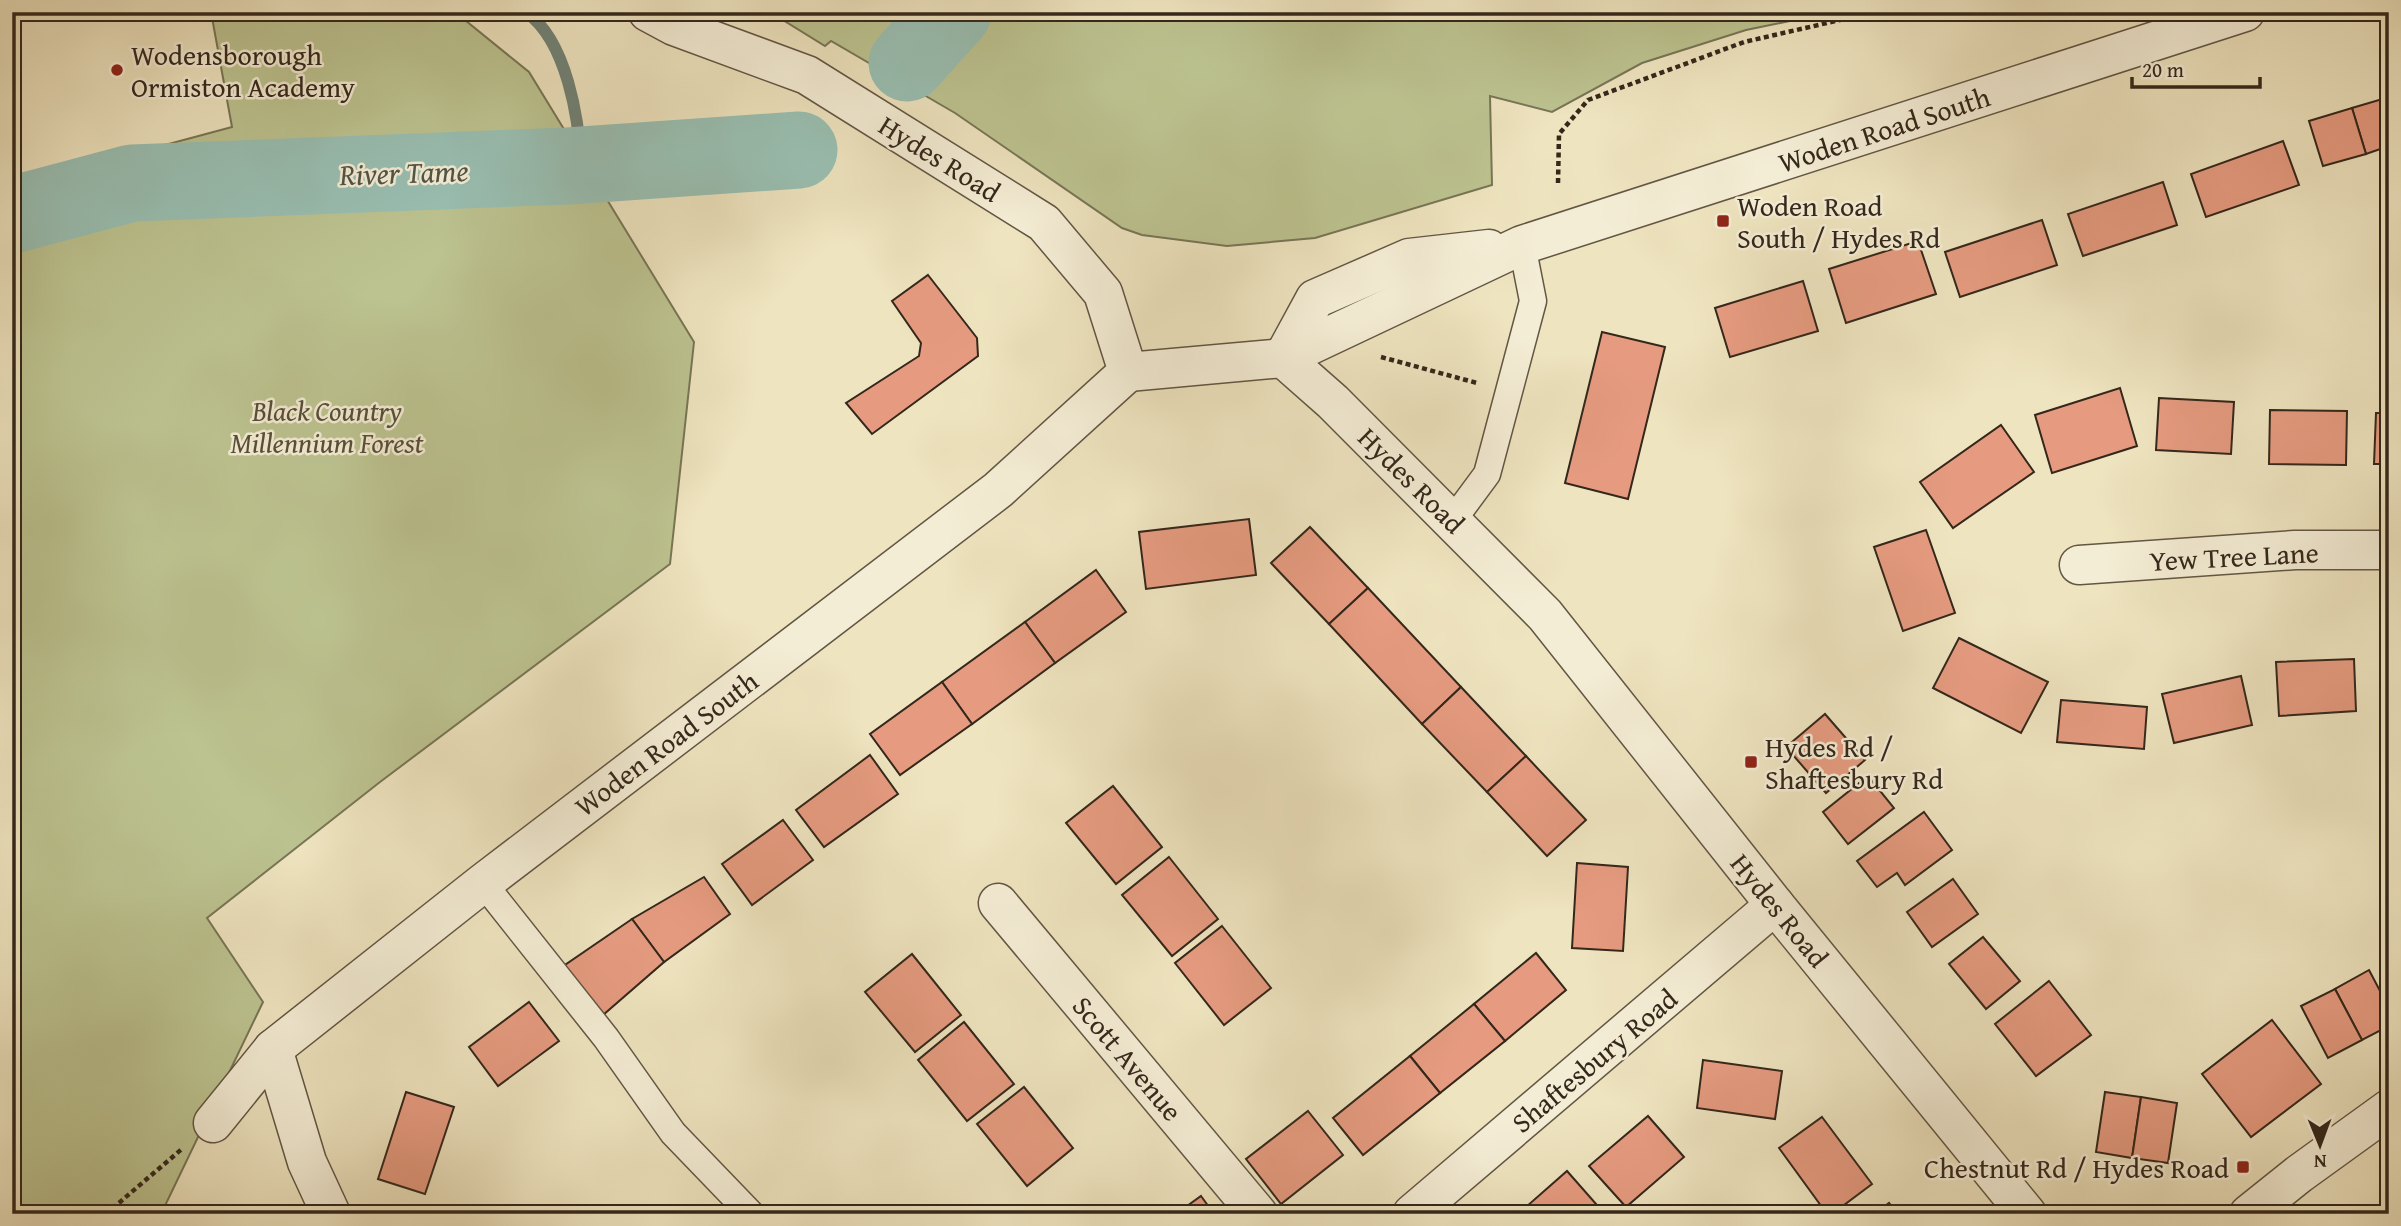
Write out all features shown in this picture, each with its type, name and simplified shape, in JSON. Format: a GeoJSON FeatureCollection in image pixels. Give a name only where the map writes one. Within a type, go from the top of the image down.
{"type":"FeatureCollection","features":[{"type":"Feature","properties":{"kind":"street","name":"Hydes Road"},"geometry":{"type":"LineString","coordinates":[[648,12],[674,26],[807,75],[1044,223],[1103,293],[1128,372]]}},
{"type":"Feature","properties":{"kind":"street","name":"Woden Road South"},"geometry":{"type":"LineString","coordinates":[[1283,358],[1522,245],[2245,12]]}},
{"type":"Feature","properties":{"kind":"street","name":"Hydes Road"},"geometry":{"type":"LineString","coordinates":[[1283,358],[1333,402],[1545,615],[1775,905],[2027,1214]]}},
{"type":"Feature","properties":{"kind":"street"},"geometry":{"type":"LineString","coordinates":[[1128,372],[1283,358]]}},
{"type":"Feature","properties":{"kind":"street","name":"Woden Road South"},"geometry":{"type":"LineString","coordinates":[[213,1123],[273,1049],[483,883],[998,490],[1128,372]]}},
{"type":"Feature","properties":{"kind":"street","name":"Yew Tree Lane"},"geometry":{"type":"LineString","coordinates":[[2079,565],[2295,550],[2389,550]]}},
{"type":"Feature","properties":{"kind":"street","name":"Scott Avenue"},"geometry":{"type":"LineString","coordinates":[[998,903],[1258,1214]]}},
{"type":"Feature","properties":{"kind":"street","name":"Shaftesbury Road"},"geometry":{"type":"LineString","coordinates":[[1412,1214],[1775,905]]}},
{"type":"Feature","properties":{"kind":"street"},"geometry":{"type":"LineString","coordinates":[[273,1049],[307,1162],[331,1214]]}},
{"type":"Feature","properties":{"kind":"street"},"geometry":{"type":"LineString","coordinates":[[2249,1214],[2388,1110]]}},
{"type":"Feature","properties":{"kind":"lane"},"geometry":{"type":"LineString","coordinates":[[1453,520],[1487,474],[1533,301],[1522,245]]}},
{"type":"Feature","properties":{"kind":"lane"},"geometry":{"type":"LineString","coordinates":[[483,883],[606,1038],[673,1133],[751,1214]]}},
{"type":"Feature","properties":{"kind":"path"},"geometry":{"type":"LineString","coordinates":[[1558,183],[1559,134],[1588,100],[1744,42],[1875,12]]}},
{"type":"Feature","properties":{"kind":"path"},"geometry":{"type":"LineString","coordinates":[[1376,356],[1488,386]]}},
{"type":"Feature","properties":{"kind":"path"},"geometry":{"type":"LineString","coordinates":[[106,1214],[213,1123]]}},
{"type":"Feature","properties":{"kind":"green space","name":"Black Country Millennium Forest"},"geometry":{"type":"Polygon","coordinates":[[[211,12],[455,12],[529,72],[694,342],[670,564],[380,782],[207,918],[263,1002],[161,1214],[12,1214],[12,186],[232,127],[211,12]]]}},
{"type":"Feature","properties":{"kind":"green space"},"geometry":{"type":"Polygon","coordinates":[[[770,12],[1834,12],[1746,30],[1642,63],[1552,112],[1490,96],[1492,185],[1315,238],[1227,246],[1142,235],[1122,228],[955,113],[831,41],[825,46],[770,12]]]}},
{"type":"Feature","properties":{"kind":"building"},"geometry":{"type":"Polygon","coordinates":[[[2389,97],[2389,146],[2366,154],[2352,108],[2389,97]]]}},
{"type":"Feature","properties":{"kind":"building"},"geometry":{"type":"Polygon","coordinates":[[[2352,108],[2366,154],[2323,166],[2309,121],[2352,108]]]}},
{"type":"Feature","properties":{"kind":"building"},"geometry":{"type":"Polygon","coordinates":[[[2283,141],[2299,185],[2206,217],[2191,174],[2283,141]]]}},
{"type":"Feature","properties":{"kind":"building"},"geometry":{"type":"Polygon","coordinates":[[[2163,182],[2177,225],[2083,256],[2068,214],[2163,182]]]}},
{"type":"Feature","properties":{"kind":"building"},"geometry":{"type":"Polygon","coordinates":[[[2042,220],[2057,265],[1960,297],[1945,252],[2042,220]]]}},
{"type":"Feature","properties":{"kind":"building"},"geometry":{"type":"Polygon","coordinates":[[[1918,241],[1936,294],[1846,323],[1829,269],[1918,241]]]}},
{"type":"Feature","properties":{"kind":"building"},"geometry":{"type":"Polygon","coordinates":[[[928,275],[977,338],[978,356],[872,434],[846,403],[919,356],[921,343],[892,301],[928,275]]]}},
{"type":"Feature","properties":{"kind":"building"},"geometry":{"type":"Polygon","coordinates":[[[1803,281],[1818,331],[1730,357],[1715,308],[1803,281]]]}},
{"type":"Feature","properties":{"kind":"building"},"geometry":{"type":"Polygon","coordinates":[[[1602,332],[1665,347],[1628,499],[1565,483],[1602,332]]]}},
{"type":"Feature","properties":{"kind":"building"},"geometry":{"type":"Polygon","coordinates":[[[2120,388],[2137,446],[2052,473],[2035,415],[2120,388]]]}},
{"type":"Feature","properties":{"kind":"building"},"geometry":{"type":"Polygon","coordinates":[[[2159,398],[2234,402],[2231,454],[2156,450],[2159,398]]]}},
{"type":"Feature","properties":{"kind":"building"},"geometry":{"type":"Polygon","coordinates":[[[2270,410],[2347,411],[2346,465],[2269,464],[2270,410]]]}},
{"type":"Feature","properties":{"kind":"building"},"geometry":{"type":"Polygon","coordinates":[[[2376,413],[2389,413],[2389,464],[2374,464],[2376,413]]]}},
{"type":"Feature","properties":{"kind":"building"},"geometry":{"type":"Polygon","coordinates":[[[2001,425],[2034,472],[1953,528],[1920,482],[2001,425]]]}},
{"type":"Feature","properties":{"kind":"building"},"geometry":{"type":"Polygon","coordinates":[[[1249,519],[1256,575],[1146,589],[1139,532],[1249,519]]]}},
{"type":"Feature","properties":{"kind":"building"},"geometry":{"type":"Polygon","coordinates":[[[1310,527],[1368,588],[1329,624],[1271,563],[1310,527]]]}},
{"type":"Feature","properties":{"kind":"building"},"geometry":{"type":"Polygon","coordinates":[[[1926,530],[1955,613],[1903,631],[1874,547],[1926,530]]]}},
{"type":"Feature","properties":{"kind":"building"},"geometry":{"type":"Polygon","coordinates":[[[1096,570],[1126,612],[1055,663],[1025,622],[1096,570]]]}},
{"type":"Feature","properties":{"kind":"building"},"geometry":{"type":"Polygon","coordinates":[[[1368,588],[1461,687],[1422,724],[1329,624],[1368,588]]]}},
{"type":"Feature","properties":{"kind":"building"},"geometry":{"type":"Polygon","coordinates":[[[1025,622],[1055,663],[972,724],[942,682],[1025,622]]]}},
{"type":"Feature","properties":{"kind":"building"},"geometry":{"type":"Polygon","coordinates":[[[1959,638],[2048,682],[2021,733],[1933,688],[1959,638]]]}},
{"type":"Feature","properties":{"kind":"building"},"geometry":{"type":"Polygon","coordinates":[[[2380,654],[2389,654],[2389,702],[2381,703],[2380,654]]]}},
{"type":"Feature","properties":{"kind":"building"},"geometry":{"type":"Polygon","coordinates":[[[2354,659],[2356,711],[2279,716],[2276,662],[2354,659]]]}},
{"type":"Feature","properties":{"kind":"building"},"geometry":{"type":"Polygon","coordinates":[[[2241,676],[2252,725],[2174,743],[2162,694],[2241,676]]]}},
{"type":"Feature","properties":{"kind":"building"},"geometry":{"type":"Polygon","coordinates":[[[942,682],[972,724],[900,775],[870,734],[942,682]]]}},
{"type":"Feature","properties":{"kind":"building"},"geometry":{"type":"Polygon","coordinates":[[[1461,687],[1526,756],[1487,792],[1422,724],[1461,687]]]}},
{"type":"Feature","properties":{"kind":"building"},"geometry":{"type":"Polygon","coordinates":[[[2061,700],[2147,707],[2144,749],[2057,742],[2061,700]]]}},
{"type":"Feature","properties":{"kind":"building"},"geometry":{"type":"Polygon","coordinates":[[[1825,714],[1865,760],[1826,793],[1786,747],[1825,714]]]}},
{"type":"Feature","properties":{"kind":"building"},"geometry":{"type":"Polygon","coordinates":[[[870,755],[898,794],[824,847],[796,810],[870,755]]]}},
{"type":"Feature","properties":{"kind":"building"},"geometry":{"type":"Polygon","coordinates":[[[1526,756],[1586,820],[1547,856],[1487,792],[1526,756]]]}},
{"type":"Feature","properties":{"kind":"building"},"geometry":{"type":"Polygon","coordinates":[[[1868,776],[1894,808],[1848,844],[1823,812],[1868,776]]]}},
{"type":"Feature","properties":{"kind":"building"},"geometry":{"type":"Polygon","coordinates":[[[1113,786],[1162,847],[1116,884],[1066,823],[1113,786]]]}},
{"type":"Feature","properties":{"kind":"building"},"geometry":{"type":"Polygon","coordinates":[[[1924,812],[1952,850],[1905,885],[1897,873],[1877,887],[1857,861],[1924,812]]]}},
{"type":"Feature","properties":{"kind":"building"},"geometry":{"type":"Polygon","coordinates":[[[783,820],[813,860],[752,905],[722,864],[783,820]]]}},
{"type":"Feature","properties":{"kind":"building"},"geometry":{"type":"Polygon","coordinates":[[[1169,857],[1218,919],[1172,956],[1122,895],[1169,857]]]}},
{"type":"Feature","properties":{"kind":"building"},"geometry":{"type":"Polygon","coordinates":[[[1577,863],[1628,867],[1623,951],[1572,948],[1577,863]]]}},
{"type":"Feature","properties":{"kind":"building"},"geometry":{"type":"Polygon","coordinates":[[[704,877],[730,914],[664,962],[632,919],[704,877]]]}},
{"type":"Feature","properties":{"kind":"building"},"geometry":{"type":"Polygon","coordinates":[[[1953,879],[1978,914],[1932,947],[1907,912],[1953,879]]]}},
{"type":"Feature","properties":{"kind":"building"},"geometry":{"type":"Polygon","coordinates":[[[632,919],[664,962],[603,1015],[562,967],[632,919]]]}},
{"type":"Feature","properties":{"kind":"building"},"geometry":{"type":"Polygon","coordinates":[[[1222,926],[1271,988],[1224,1025],[1175,963],[1222,926]]]}},
{"type":"Feature","properties":{"kind":"building"},"geometry":{"type":"Polygon","coordinates":[[[1983,937],[2020,981],[1986,1009],[1949,964],[1983,937]]]}},
{"type":"Feature","properties":{"kind":"building"},"geometry":{"type":"Polygon","coordinates":[[[1536,953],[1566,990],[1505,1041],[1474,1004],[1536,953]]]}},
{"type":"Feature","properties":{"kind":"building"},"geometry":{"type":"Polygon","coordinates":[[[912,954],[961,1015],[915,1052],[865,992],[912,954]]]}},
{"type":"Feature","properties":{"kind":"building"},"geometry":{"type":"Polygon","coordinates":[[[2369,970],[2389,1008],[2389,1026],[2362,1040],[2335,989],[2369,970]]]}},
{"type":"Feature","properties":{"kind":"building"},"geometry":{"type":"Polygon","coordinates":[[[2049,981],[2091,1035],[2036,1076],[1995,1024],[2049,981]]]}},
{"type":"Feature","properties":{"kind":"building"},"geometry":{"type":"Polygon","coordinates":[[[2335,989],[2362,1040],[2328,1058],[2301,1006],[2335,989]]]}},
{"type":"Feature","properties":{"kind":"building"},"geometry":{"type":"Polygon","coordinates":[[[529,1002],[559,1041],[498,1086],[469,1047],[529,1002]]]}},
{"type":"Feature","properties":{"kind":"building"},"geometry":{"type":"Polygon","coordinates":[[[1474,1004],[1505,1041],[1440,1093],[1410,1056],[1474,1004]]]}},
{"type":"Feature","properties":{"kind":"building"},"geometry":{"type":"Polygon","coordinates":[[[2272,1020],[2321,1084],[2251,1137],[2202,1074],[2272,1020]]]}},
{"type":"Feature","properties":{"kind":"building"},"geometry":{"type":"Polygon","coordinates":[[[964,1022],[1014,1084],[967,1121],[918,1060],[964,1022]]]}},
{"type":"Feature","properties":{"kind":"building"},"geometry":{"type":"Polygon","coordinates":[[[1410,1056],[1440,1093],[1363,1155],[1333,1118],[1410,1056]]]}},
{"type":"Feature","properties":{"kind":"building"},"geometry":{"type":"Polygon","coordinates":[[[1703,1060],[1782,1071],[1775,1119],[1697,1108],[1703,1060]]]}},
{"type":"Feature","properties":{"kind":"building"},"geometry":{"type":"Polygon","coordinates":[[[1024,1087],[1073,1148],[1027,1186],[977,1124],[1024,1087]]]}},
{"type":"Feature","properties":{"kind":"building"},"geometry":{"type":"Polygon","coordinates":[[[406,1092],[454,1107],[425,1194],[378,1179],[406,1092]]]}},
{"type":"Feature","properties":{"kind":"building"},"geometry":{"type":"Polygon","coordinates":[[[2105,1092],[2141,1097],[2132,1158],[2096,1152],[2105,1092]]]}},
{"type":"Feature","properties":{"kind":"building"},"geometry":{"type":"Polygon","coordinates":[[[2141,1097],[2177,1103],[2168,1163],[2132,1158],[2141,1097]]]}},
{"type":"Feature","properties":{"kind":"building"},"geometry":{"type":"Polygon","coordinates":[[[1308,1111],[1343,1155],[1281,1204],[1246,1159],[1308,1111]]]}},
{"type":"Feature","properties":{"kind":"building"},"geometry":{"type":"Polygon","coordinates":[[[1648,1116],[1684,1157],[1626,1207],[1589,1166],[1648,1116]]]}},
{"type":"Feature","properties":{"kind":"building"},"geometry":{"type":"Polygon","coordinates":[[[1822,1117],[1872,1184],[1832,1214],[1827,1214],[1779,1148],[1822,1117]]]}},
{"type":"Feature","properties":{"kind":"building"},"geometry":{"type":"Polygon","coordinates":[[[1567,1171],[1604,1213],[1518,1214],[1567,1171]]]}},
{"type":"Feature","properties":{"kind":"building"},"geometry":{"type":"Polygon","coordinates":[[[1201,1196],[1214,1214],[1176,1214],[1201,1196]]]}},
{"type":"Feature","properties":{"kind":"building"},"geometry":{"type":"Polygon","coordinates":[[[1889,1203],[1898,1214],[1875,1214],[1889,1203]]]}},
{"type":"Feature","properties":{"kind":"waterway"},"geometry":{"type":"LineString","coordinates":[[526,12],[540,25],[561,61],[574,104],[581,165]]}},
{"type":"Feature","properties":{"kind":"waterway","name":"River Tame"},"geometry":{"type":"LineString","coordinates":[[907,63],[953,12]]}},
{"type":"Feature","properties":{"kind":"waterway","name":"River Tame"},"geometry":{"type":"LineString","coordinates":[[12,215],[132,183],[568,166],[799,150]]}},
{"type":"Feature","properties":{"kind":"place","name":"Wodensborough Ormiston Academy"},"geometry":{"type":"Point","coordinates":[117,70]}},
{"type":"Feature","properties":{"kind":"place","name":"Woden Road South / Hydes Rd"},"geometry":{"type":"Point","coordinates":[1723,221]}},
{"type":"Feature","properties":{"kind":"place","name":"Hydes Rd / Shaftesbury Rd"},"geometry":{"type":"Point","coordinates":[1751,762]}},
{"type":"Feature","properties":{"kind":"place","name":"Chestnut Rd / Hydes Road"},"geometry":{"type":"Point","coordinates":[2243,1167]}}]}
